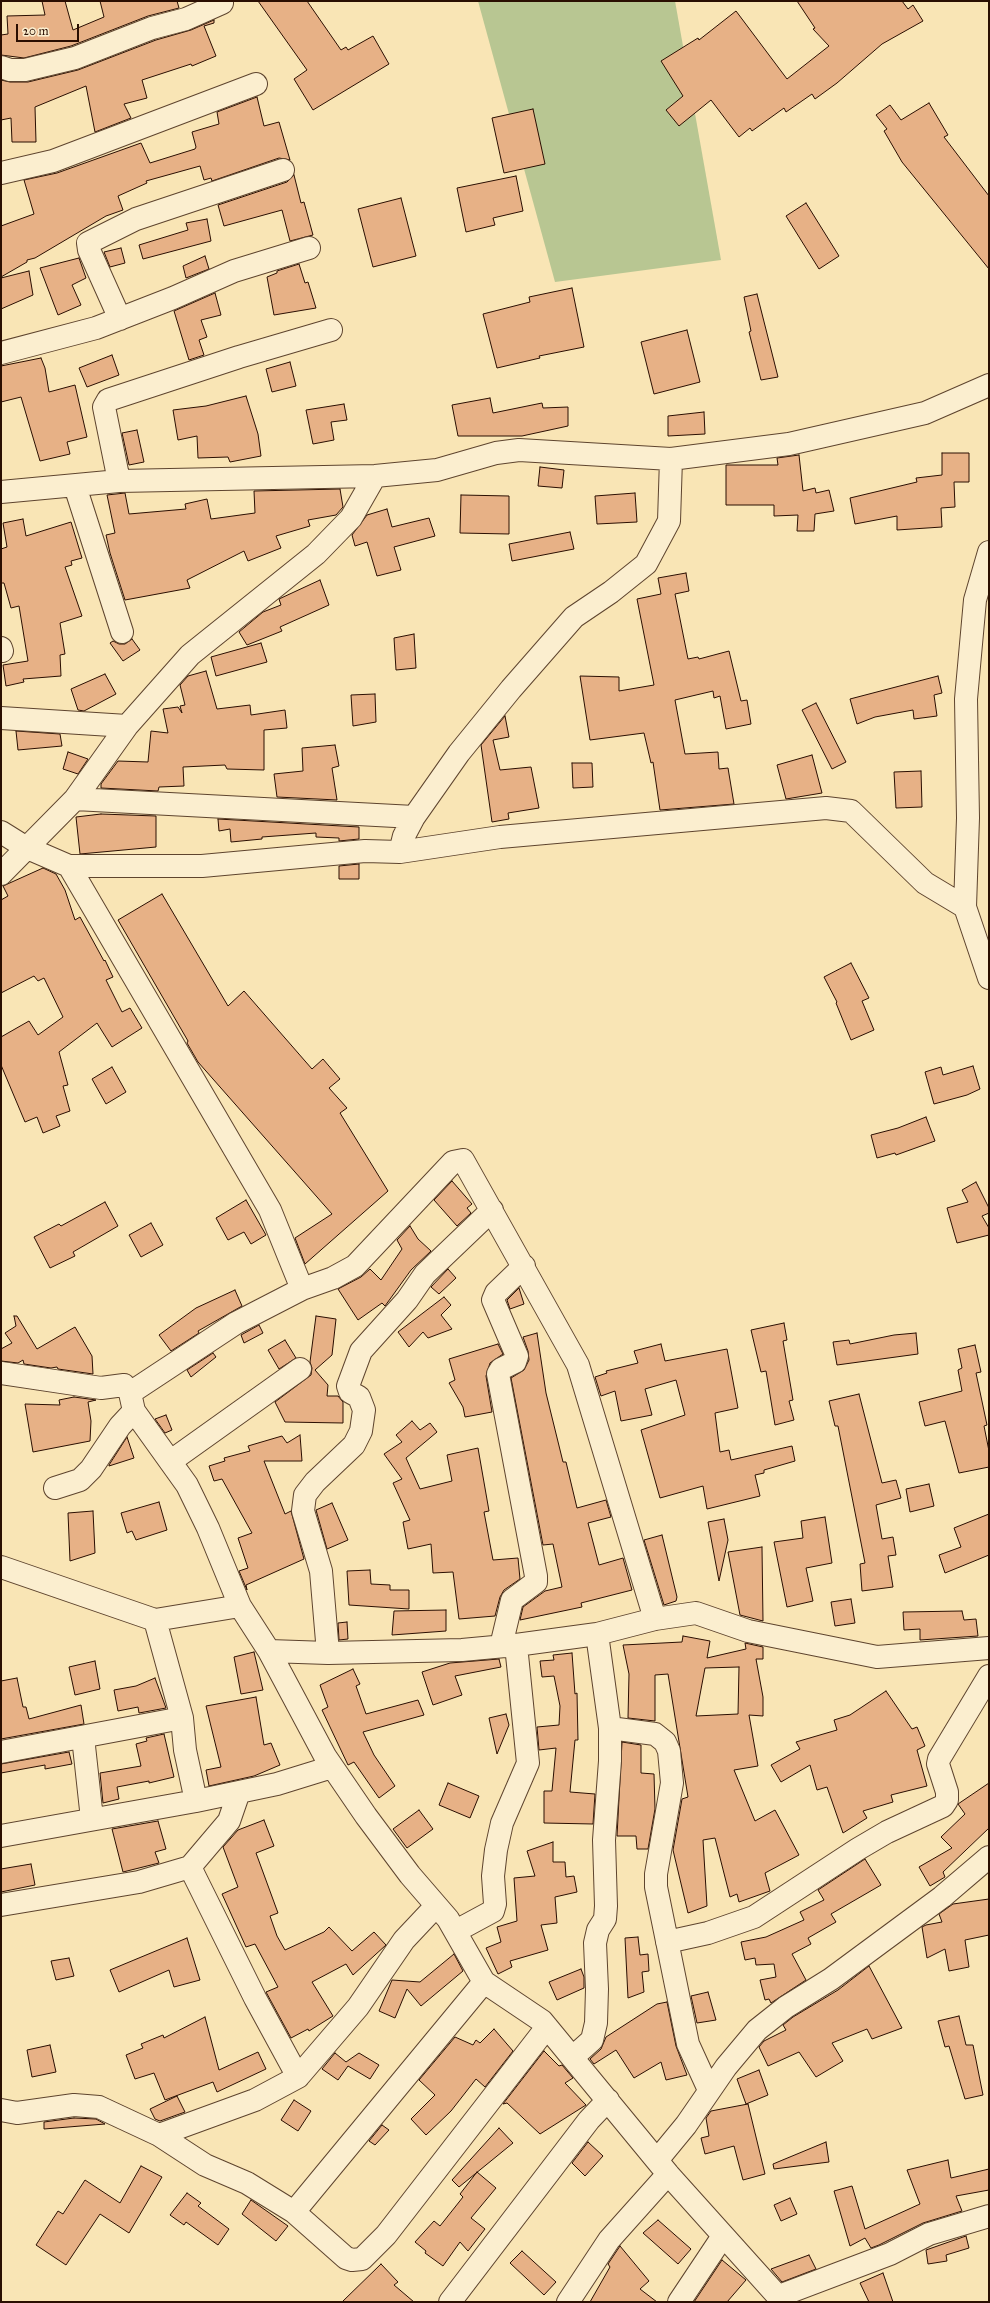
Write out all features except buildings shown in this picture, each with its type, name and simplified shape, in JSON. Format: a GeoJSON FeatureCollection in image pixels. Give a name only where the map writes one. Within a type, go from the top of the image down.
{"type":"FeatureCollection","features":[{"type":"Feature","properties":{"kind":"street"},"geometry":{"type":"LineString","coordinates":[[1,67],[10,70],[25,70],[75,58],[152,28],[186,19],[222,3]]}},
{"type":"Feature","properties":{"kind":"street"},"geometry":{"type":"LineString","coordinates":[[1,173],[52,161],[256,84]]}},
{"type":"Feature","properties":{"kind":"street"},"geometry":{"type":"LineString","coordinates":[[120,319],[89,250],[88,243],[136,219],[283,170]]}},
{"type":"Feature","properties":{"kind":"street"},"geometry":{"type":"LineString","coordinates":[[1,353],[120,319],[234,271],[309,248]]}},
{"type":"Feature","properties":{"kind":"street"},"geometry":{"type":"LineString","coordinates":[[119,481],[104,407],[108,400],[239,357],[331,330]]}},
{"type":"Feature","properties":{"kind":"street"},"geometry":{"type":"LineString","coordinates":[[1,492],[119,481],[374,476],[437,470],[496,453],[519,450],[671,459],[789,444],[924,413],[989,385]]}},
{"type":"Feature","properties":{"kind":"street"},"geometry":{"type":"LineString","coordinates":[[400,852],[404,836],[414,817],[459,753],[574,617],[611,592],[646,564],[669,521],[671,459]]}},
{"type":"Feature","properties":{"kind":"street"},"geometry":{"type":"LineString","coordinates":[[1,874],[25,847],[47,829],[75,799],[127,726],[190,655],[316,554],[351,518],[374,476]]}},
{"type":"Feature","properties":{"kind":"street"},"geometry":{"type":"LineString","coordinates":[[75,486],[122,632]]}},
{"type":"Feature","properties":{"kind":"street"},"geometry":{"type":"LineString","coordinates":[[989,552],[975,600],[966,699],[968,818],[965,907],[989,978]]}},
{"type":"Feature","properties":{"kind":"street"},"geometry":{"type":"LineString","coordinates":[[1,718],[127,726]]}},
{"type":"Feature","properties":{"kind":"street"},"geometry":{"type":"LineString","coordinates":[[75,799],[414,817]]}},
{"type":"Feature","properties":{"kind":"street"},"geometry":{"type":"LineString","coordinates":[[1,832],[25,847],[69,866],[202,866],[365,851],[400,852],[500,837],[826,808],[851,811],[925,883],[965,907]]}},
{"type":"Feature","properties":{"kind":"street"},"geometry":{"type":"LineString","coordinates":[[69,866],[270,1210],[302,1289]]}},
{"type":"Feature","properties":{"kind":"street"},"geometry":{"type":"LineString","coordinates":[[55,1488],[80,1480],[92,1469],[120,1426],[132,1402],[236,1323],[302,1289],[333,1278],[355,1266],[453,1162],[463,1160],[524,1266],[578,1365],[655,1619]]}},
{"type":"Feature","properties":{"kind":"street"},"geometry":{"type":"LineString","coordinates":[[328,1653],[321,1578],[303,1511],[305,1495],[315,1482],[354,1445],[361,1431],[364,1410],[359,1397],[350,1392],[348,1386],[361,1351],[407,1300],[425,1274],[492,1210]]}},
{"type":"Feature","properties":{"kind":"street"},"geometry":{"type":"LineString","coordinates":[[456,1932],[493,1911],[495,1904],[492,1876],[502,1823],[528,1763],[508,1645],[512,1600],[516,1595],[536,1582],[536,1576],[498,1374],[500,1369],[515,1362],[517,1356],[492,1300],[496,1293],[524,1266]]}},
{"type":"Feature","properties":{"kind":"street"},"geometry":{"type":"LineString","coordinates":[[171,1461],[300,1369]]}},
{"type":"Feature","properties":{"kind":"street"},"geometry":{"type":"LineString","coordinates":[[1,1373],[101,1388],[124,1385],[132,1402],[187,1485],[208,1528],[240,1606],[269,1651],[332,1767],[366,1816],[456,1932],[484,1982],[534,2014],[547,2027],[723,2236],[781,2299],[895,2252],[929,2234],[989,2216]]}},
{"type":"Feature","properties":{"kind":"street"},"geometry":{"type":"LineString","coordinates":[[1,1567],[155,1620],[240,1606]]}},
{"type":"Feature","properties":{"kind":"street"},"geometry":{"type":"LineString","coordinates":[[269,1651],[328,1653],[462,1650],[597,1634],[655,1619],[696,1613],[748,1631],[878,1657],[989,1648]]}},
{"type":"Feature","properties":{"kind":"street"},"geometry":{"type":"LineString","coordinates":[[155,1620],[182,1718],[185,1750],[196,1801]]}},
{"type":"Feature","properties":{"kind":"street"},"geometry":{"type":"LineString","coordinates":[[573,2057],[592,2040],[596,2022],[595,1943],[598,1930],[605,1919],[606,1906],[604,1840],[610,1761],[610,1728],[597,1634]]}},
{"type":"Feature","properties":{"kind":"street"},"geometry":{"type":"LineString","coordinates":[[667,1942],[708,1933],[754,1917],[858,1849],[887,1832],[931,1814],[943,1806],[946,1800],[947,1792],[938,1764],[939,1759],[989,1676]]}},
{"type":"Feature","properties":{"kind":"street"},"geometry":{"type":"LineString","coordinates":[[1,1752],[182,1718]]}},
{"type":"Feature","properties":{"kind":"street"},"geometry":{"type":"LineString","coordinates":[[610,1728],[655,1734],[665,1742],[669,1751],[672,1783],[656,1874],[656,1887],[688,2044],[709,2090]]}},
{"type":"Feature","properties":{"kind":"street"},"geometry":{"type":"LineString","coordinates":[[83,1737],[92,1819]]}},
{"type":"Feature","properties":{"kind":"street"},"geometry":{"type":"LineString","coordinates":[[1,1836],[196,1801],[277,1784],[332,1767]]}},
{"type":"Feature","properties":{"kind":"street"},"geometry":{"type":"LineString","coordinates":[[1,1905],[139,1882],[190,1868],[229,1821],[239,1792]]}},
{"type":"Feature","properties":{"kind":"street"},"geometry":{"type":"LineString","coordinates":[[568,2302],[609,2240],[663,2166],[686,2125],[709,2090],[757,2030],[786,2007],[831,1979],[936,1901],[989,1857]]}},
{"type":"Feature","properties":{"kind":"street"},"geometry":{"type":"LineString","coordinates":[[190,1868],[255,1998],[298,2077]]}},
{"type":"Feature","properties":{"kind":"street"},"geometry":{"type":"LineString","coordinates":[[159,2135],[255,2100],[298,2077],[358,2007],[404,1940],[436,1906]]}},
{"type":"Feature","properties":{"kind":"street"},"geometry":{"type":"LineString","coordinates":[[294,2212],[484,1982]]}},
{"type":"Feature","properties":{"kind":"street"},"geometry":{"type":"LineString","coordinates":[[1,2110],[17,2113],[74,2105],[99,2107],[159,2135],[205,2165],[247,2183],[294,2212],[346,2258],[352,2260],[362,2259],[386,2236],[547,2027]]}},
{"type":"Feature","properties":{"kind":"street"},"geometry":{"type":"LineString","coordinates":[[450,2302],[589,2120],[608,2100]]}},
{"type":"Feature","properties":{"kind":"street"},"geometry":{"type":"LineString","coordinates":[[679,2302],[723,2236]]}},
{"type":"Feature","properties":{"kind":"green space"},"geometry":{"type":"Polygon","coordinates":[[[478,1],[675,1],[721,260],[555,282],[478,1]]]}}]}
